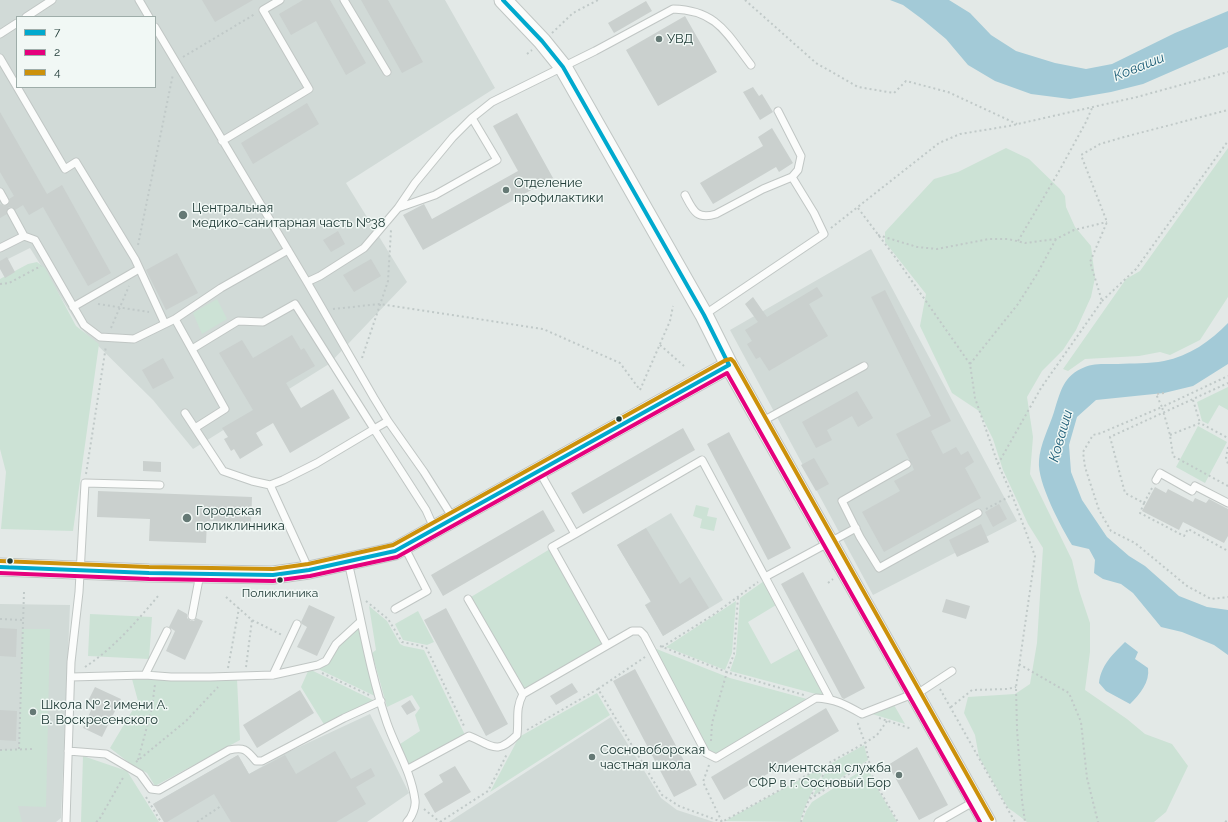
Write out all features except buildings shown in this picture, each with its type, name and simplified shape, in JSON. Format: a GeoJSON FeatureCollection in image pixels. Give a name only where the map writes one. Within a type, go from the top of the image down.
{"type":"FeatureCollection","features":[{"type":"Feature","properties":{"kind":"street"},"geometry":{"type":"LineString","coordinates":[[503,0],[542,41],[563,67],[704,315],[729,365],[987,822]]}},
{"type":"Feature","properties":{"kind":"street"},"geometry":{"type":"LineString","coordinates":[[0,567],[274,575],[309,570],[394,551],[729,365]]}},
{"type":"Feature","properties":{"kind":"lane"},"geometry":{"type":"LineString","coordinates":[[28,16],[52,0]]}},
{"type":"Feature","properties":{"kind":"lane"},"geometry":{"type":"LineString","coordinates":[[139,0],[148,16]]}},
{"type":"Feature","properties":{"kind":"lane"},"geometry":{"type":"LineString","coordinates":[[222,141],[309,89],[263,10],[280,0]]}},
{"type":"Feature","properties":{"kind":"lane"},"geometry":{"type":"LineString","coordinates":[[344,0],[387,72]]}},
{"type":"Feature","properties":{"kind":"lane"},"geometry":{"type":"LineString","coordinates":[[308,282],[364,248],[398,208],[453,137],[472,118],[492,102],[595,51],[673,9],[688,9],[699,12],[720,25],[751,65]]}},
{"type":"Feature","properties":{"kind":"lane"},"geometry":{"type":"LineString","coordinates":[[0,34],[16,24]]}},
{"type":"Feature","properties":{"kind":"lane"},"geometry":{"type":"LineString","coordinates":[[156,29],[222,141],[308,282],[388,421],[424,472],[453,518]]}},
{"type":"Feature","properties":{"kind":"lane"},"geometry":{"type":"LineString","coordinates":[[0,58],[16,85]]}},
{"type":"Feature","properties":{"kind":"lane"},"geometry":{"type":"LineString","coordinates":[[18,88],[65,169],[76,162],[135,260],[165,324]]}},
{"type":"Feature","properties":{"kind":"lane"},"geometry":{"type":"LineString","coordinates":[[684,195],[694,212],[700,216],[708,216],[716,214],[763,189],[792,177],[798,170],[800,156],[778,111]]}},
{"type":"Feature","properties":{"kind":"lane"},"geometry":{"type":"LineString","coordinates":[[398,208],[435,195],[497,160],[472,118]]}},
{"type":"Feature","properties":{"kind":"lane"},"geometry":{"type":"LineString","coordinates":[[704,315],[824,234],[814,213],[792,177]]}},
{"type":"Feature","properties":{"kind":"lane"},"geometry":{"type":"LineString","coordinates":[[0,192],[5,201]]}},
{"type":"Feature","properties":{"kind":"lane"},"geometry":{"type":"LineString","coordinates":[[11,212],[24,236],[35,240],[84,325],[100,337],[107,338],[134,339],[176,319],[221,288],[288,250]]}},
{"type":"Feature","properties":{"kind":"lane"},"geometry":{"type":"LineString","coordinates":[[0,248],[24,236]]}},
{"type":"Feature","properties":{"kind":"lane"},"geometry":{"type":"LineString","coordinates":[[73,307],[139,269]]}},
{"type":"Feature","properties":{"kind":"lane"},"geometry":{"type":"LineString","coordinates":[[192,349],[238,321],[263,322],[295,304],[426,510],[434,529]]}},
{"type":"Feature","properties":{"kind":"lane"},"geometry":{"type":"LineString","coordinates":[[176,319],[225,409],[195,428]]}},
{"type":"Feature","properties":{"kind":"lane"},"geometry":{"type":"LineString","coordinates":[[761,422],[864,366]]}},
{"type":"Feature","properties":{"kind":"lane"},"geometry":{"type":"LineString","coordinates":[[185,413],[223,472],[252,481],[270,484],[283,480],[317,462],[388,421]]}},
{"type":"Feature","properties":{"kind":"lane"},"geometry":{"type":"LineString","coordinates":[[607,646],[552,547],[702,460],[830,699]]}},
{"type":"Feature","properties":{"kind":"lane"},"geometry":{"type":"LineString","coordinates":[[908,464],[842,501],[879,568],[978,513]]}},
{"type":"Feature","properties":{"kind":"lane"},"geometry":{"type":"LineString","coordinates":[[539,471],[575,534]]}},
{"type":"Feature","properties":{"kind":"lane"},"geometry":{"type":"LineString","coordinates":[[1156,480],[1160,474],[1192,491],[1195,486],[1228,503]]}},
{"type":"Feature","properties":{"kind":"lane"},"geometry":{"type":"LineString","coordinates":[[66,822],[71,677],[80,570],[85,483],[160,486]]}},
{"type":"Feature","properties":{"kind":"lane"},"geometry":{"type":"LineString","coordinates":[[270,484],[309,570]]}},
{"type":"Feature","properties":{"kind":"lane"},"geometry":{"type":"LineString","coordinates":[[765,576],[856,528]]}},
{"type":"Feature","properties":{"kind":"lane"},"geometry":{"type":"LineString","coordinates":[[396,609],[427,591],[404,546]]}},
{"type":"Feature","properties":{"kind":"lane"},"geometry":{"type":"LineString","coordinates":[[348,562],[368,657],[387,723],[408,769],[416,802],[411,818],[407,822]]}},
{"type":"Feature","properties":{"kind":"lane"},"geometry":{"type":"LineString","coordinates":[[192,616],[200,574]]}},
{"type":"Feature","properties":{"kind":"lane"},"geometry":{"type":"LineString","coordinates":[[468,599],[523,694]]}},
{"type":"Feature","properties":{"kind":"lane"},"geometry":{"type":"LineString","coordinates":[[71,677],[145,675],[273,675],[318,665],[326,661],[336,644],[360,622]]}},
{"type":"Feature","properties":{"kind":"lane"},"geometry":{"type":"LineString","coordinates":[[273,675],[297,624]]}},
{"type":"Feature","properties":{"kind":"lane"},"geometry":{"type":"LineString","coordinates":[[145,675],[167,631]]}},
{"type":"Feature","properties":{"kind":"lane"},"geometry":{"type":"LineString","coordinates":[[408,769],[469,736],[490,747],[497,748],[510,742],[517,735],[517,712],[519,702],[523,694],[632,631],[640,631],[644,635],[706,753],[716,758],[816,698],[830,699],[845,704],[862,714],[914,693],[952,672]]}},
{"type":"Feature","properties":{"kind":"lane"},"geometry":{"type":"LineString","coordinates":[[68,751],[106,754],[140,774],[151,789],[159,790],[229,750],[240,748],[249,752],[256,762],[262,761],[344,718],[381,701]]}},
{"type":"Feature","properties":{"kind":"lane"},"geometry":{"type":"LineString","coordinates":[[938,822],[975,801]]}},
{"type":"Feature","properties":{"kind":"path"},"geometry":{"type":"LineString","coordinates":[[558,28],[573,13],[598,0]]}},
{"type":"Feature","properties":{"kind":"path"},"geometry":{"type":"LineString","coordinates":[[745,0],[816,63],[858,87],[894,93],[906,81],[948,92],[1017,124]]}},
{"type":"Feature","properties":{"kind":"path"},"geometry":{"type":"LineString","coordinates":[[135,260],[176,61],[263,10]]}},
{"type":"Feature","properties":{"kind":"path"},"geometry":{"type":"LineString","coordinates":[[824,234],[938,143],[960,134],[1017,124],[1138,97],[1228,72]]}},
{"type":"Feature","properties":{"kind":"path"},"geometry":{"type":"LineString","coordinates":[[1018,242],[1086,122],[1092,107]]}},
{"type":"Feature","properties":{"kind":"path"},"geometry":{"type":"LineString","coordinates":[[1102,301],[1090,262],[1107,222],[1081,156],[1100,144],[1124,136],[1228,110]]}},
{"type":"Feature","properties":{"kind":"path"},"geometry":{"type":"LineString","coordinates":[[998,464],[1041,388],[1102,301],[1136,269],[1228,141]]}},
{"type":"Feature","properties":{"kind":"path"},"geometry":{"type":"LineString","coordinates":[[858,208],[938,317],[970,364],[975,398],[998,464],[1012,495],[1035,556],[1016,687],[1017,729],[1025,822]]}},
{"type":"Feature","properties":{"kind":"path"},"geometry":{"type":"LineString","coordinates":[[358,370],[388,281],[392,215]]}},
{"type":"Feature","properties":{"kind":"path"},"geometry":{"type":"LineString","coordinates":[[878,235],[917,247],[937,249],[989,239],[1008,239],[1025,243],[1056,239],[1074,230],[1107,222]]}},
{"type":"Feature","properties":{"kind":"path"},"geometry":{"type":"LineString","coordinates":[[970,364],[1018,304],[1037,274],[1056,239]]}},
{"type":"Feature","properties":{"kind":"path"},"geometry":{"type":"LineString","coordinates":[[0,284],[9,283],[48,263]]}},
{"type":"Feature","properties":{"kind":"path"},"geometry":{"type":"LineString","coordinates":[[85,483],[107,338],[125,296]]}},
{"type":"Feature","properties":{"kind":"path"},"geometry":{"type":"LineString","coordinates":[[94,303],[150,312]]}},
{"type":"Feature","properties":{"kind":"path"},"geometry":{"type":"LineString","coordinates":[[324,310],[380,304],[543,329],[620,363],[640,390],[670,321],[674,306]]}},
{"type":"Feature","properties":{"kind":"path"},"geometry":{"type":"LineString","coordinates":[[660,345],[684,366]]}},
{"type":"Feature","properties":{"kind":"path"},"geometry":{"type":"LineString","coordinates":[[1228,376],[1162,407],[1093,435],[1083,452],[1085,467],[1099,510],[1111,531],[1135,543],[1186,586],[1212,599],[1228,597]]}},
{"type":"Feature","properties":{"kind":"path"},"geometry":{"type":"LineString","coordinates":[[1144,503],[1125,493],[1110,437],[1228,383]]}},
{"type":"Feature","properties":{"kind":"path"},"geometry":{"type":"LineString","coordinates":[[1164,393],[1156,394],[1164,413],[1174,456],[1228,486]]}},
{"type":"Feature","properties":{"kind":"path"},"geometry":{"type":"LineString","coordinates":[[1193,400],[1200,423],[1228,438]]}},
{"type":"Feature","properties":{"kind":"path"},"geometry":{"type":"LineString","coordinates":[[1170,435],[1200,423]]}},
{"type":"Feature","properties":{"kind":"path"},"geometry":{"type":"LineString","coordinates":[[1228,446],[1226,458],[1228,464]]}},
{"type":"Feature","properties":{"kind":"path"},"geometry":{"type":"LineString","coordinates":[[1156,480],[1140,513],[1184,536],[1188,529],[1228,551]]}},
{"type":"Feature","properties":{"kind":"path"},"geometry":{"type":"LineString","coordinates":[[978,513],[1012,495]]}},
{"type":"Feature","properties":{"kind":"path"},"geometry":{"type":"LineString","coordinates":[[662,647],[713,615],[765,576]]}},
{"type":"Feature","properties":{"kind":"path"},"geometry":{"type":"LineString","coordinates":[[19,750],[24,592]]}},
{"type":"Feature","properties":{"kind":"path"},"geometry":{"type":"LineString","coordinates":[[355,592],[388,619],[402,642],[426,647],[469,736]]}},
{"type":"Feature","properties":{"kind":"path"},"geometry":{"type":"LineString","coordinates":[[71,677],[96,660],[118,640],[160,595]]}},
{"type":"Feature","properties":{"kind":"path"},"geometry":{"type":"LineString","coordinates":[[226,597],[252,620],[290,639]]}},
{"type":"Feature","properties":{"kind":"path"},"geometry":{"type":"LineString","coordinates":[[723,822],[703,782],[713,752],[711,738],[712,723],[727,672],[734,654],[738,597]]}},
{"type":"Feature","properties":{"kind":"path"},"geometry":{"type":"LineString","coordinates":[[96,822],[99,820],[129,767],[186,721],[227,676],[239,608]]}},
{"type":"Feature","properties":{"kind":"path"},"geometry":{"type":"LineString","coordinates":[[0,619],[23,620]]}},
{"type":"Feature","properties":{"kind":"path"},"geometry":{"type":"LineString","coordinates":[[245,676],[250,650],[252,620]]}},
{"type":"Feature","properties":{"kind":"path"},"geometry":{"type":"LineString","coordinates":[[647,641],[727,672],[816,698]]}},
{"type":"Feature","properties":{"kind":"path"},"geometry":{"type":"LineString","coordinates":[[430,814],[440,822],[488,790],[517,735],[598,689],[652,652]]}},
{"type":"Feature","properties":{"kind":"path"},"geometry":{"type":"LineString","coordinates":[[1019,664],[1069,693],[1081,722],[1087,778],[1098,822]]}},
{"type":"Feature","properties":{"kind":"path"},"geometry":{"type":"LineString","coordinates":[[319,671],[374,697]]}},
{"type":"Feature","properties":{"kind":"path"},"geometry":{"type":"LineString","coordinates":[[137,761],[152,708],[157,676]]}},
{"type":"Feature","properties":{"kind":"path"},"geometry":{"type":"LineString","coordinates":[[936,682],[1015,822]]}},
{"type":"Feature","properties":{"kind":"path"},"geometry":{"type":"LineString","coordinates":[[951,707],[972,690],[1007,689],[1016,687]]}},
{"type":"Feature","properties":{"kind":"path"},"geometry":{"type":"LineString","coordinates":[[598,689],[662,794],[679,806],[723,822],[865,743],[877,735],[887,721]]}},
{"type":"Feature","properties":{"kind":"path"},"geometry":{"type":"LineString","coordinates":[[898,822],[873,779],[865,743],[858,724],[862,714],[912,729]]}},
{"type":"Feature","properties":{"kind":"path"},"geometry":{"type":"LineString","coordinates":[[0,750],[33,749]]}},
{"type":"Feature","properties":{"kind":"path"},"geometry":{"type":"LineString","coordinates":[[810,799],[869,761]]}},
{"type":"Feature","properties":{"kind":"path"},"geometry":{"type":"LineString","coordinates":[[801,822],[818,782],[831,762]]}},
{"type":"Feature","properties":{"kind":"path"},"geometry":{"type":"LineString","coordinates":[[851,772],[854,776]]}},
{"type":"Feature","properties":{"kind":"path"},"geometry":{"type":"LineString","coordinates":[[143,792],[161,822]]}},
{"type":"Feature","properties":{"kind":"path"},"geometry":{"type":"LineString","coordinates":[[197,822],[222,806]]}},
{"type":"Feature","properties":{"kind":"shaded area","name":"Центральная медико-санитарная часть №38"},"geometry":{"type":"Polygon","coordinates":[[[0,0],[445,0],[495,88],[346,183],[407,282],[329,364],[193,449],[153,400],[80,328],[30,248],[0,263],[0,0]]]}},
{"type":"Feature","properties":{"kind":"shaded area"},"geometry":{"type":"Polygon","coordinates":[[[871,249],[1017,521],[873,595],[730,330],[871,249]]]}},
{"type":"Feature","properties":{"kind":"shaded area"},"geometry":{"type":"Polygon","coordinates":[[[671,513],[723,600],[663,636],[645,605],[651,601],[617,545],[671,513]]]}},
{"type":"Feature","properties":{"kind":"shaded area","name":"Школа № 2 имени А. В. Воскресенского"},"geometry":{"type":"Polygon","coordinates":[[[0,604],[70,605],[61,818],[56,822],[0,822],[0,604]]]}},
{"type":"Feature","properties":{"kind":"shaded area"},"geometry":{"type":"Polygon","coordinates":[[[370,714],[409,793],[367,822],[164,822],[153,804],[238,755],[249,774],[284,754],[370,714]]]}},
{"type":"Feature","properties":{"kind":"shaded area","name":"Сосновоборская частная школа"},"geometry":{"type":"Polygon","coordinates":[[[611,717],[661,798],[677,810],[714,822],[449,822],[611,717]]]}},
{"type":"Feature","properties":{"kind":"green space"},"geometry":{"type":"Polygon","coordinates":[[[1006,148],[1029,159],[1060,189],[1065,196],[1066,207],[1075,227],[1091,246],[1095,278],[1091,297],[1076,330],[1063,350],[1042,371],[1027,397],[1033,437],[1030,474],[1072,560],[1079,590],[1090,623],[1090,652],[1085,690],[1127,719],[1145,734],[1172,744],[1188,766],[1166,812],[1154,822],[1027,822],[1008,808],[979,757],[975,735],[964,713],[968,697],[1015,694],[1030,684],[1037,643],[1043,548],[1028,524],[1003,470],[993,439],[979,411],[952,393],[920,326],[926,294],[885,242],[885,232],[934,179],[958,172],[1006,148]]]}},
{"type":"Feature","properties":{"kind":"green space"},"geometry":{"type":"Polygon","coordinates":[[[1228,148],[1228,297],[1200,340],[1170,355],[1160,352],[1139,356],[1085,359],[1068,371],[1063,369],[1126,279],[1140,271],[1228,148]]]}},
{"type":"Feature","properties":{"kind":"green space"},"geometry":{"type":"Polygon","coordinates":[[[37,262],[45,268],[76,326],[99,344],[73,531],[1,529],[6,472],[0,449],[0,279],[28,264],[37,262]]]}},
{"type":"Feature","properties":{"kind":"green space"},"geometry":{"type":"Polygon","coordinates":[[[217,299],[227,319],[202,334],[193,313],[217,299]]]}},
{"type":"Feature","properties":{"kind":"green space"},"geometry":{"type":"Polygon","coordinates":[[[1228,387],[1228,410],[1219,405],[1208,424],[1202,421],[1197,402],[1228,387]]]}},
{"type":"Feature","properties":{"kind":"green space"},"geometry":{"type":"Polygon","coordinates":[[[1198,426],[1227,442],[1205,483],[1176,467],[1198,426]]]}},
{"type":"Feature","properties":{"kind":"green space"},"geometry":{"type":"Polygon","coordinates":[[[696,505],[709,508],[707,516],[717,518],[714,531],[700,528],[702,519],[693,516],[696,505]]]}},
{"type":"Feature","properties":{"kind":"green space"},"geometry":{"type":"Polygon","coordinates":[[[550,549],[603,645],[524,690],[471,597],[550,549]]]}},
{"type":"Feature","properties":{"kind":"green space"},"geometry":{"type":"Polygon","coordinates":[[[764,581],[776,605],[748,622],[771,664],[800,648],[827,697],[730,671],[736,654],[740,598],[764,581]]]}},
{"type":"Feature","properties":{"kind":"green space"},"geometry":{"type":"Polygon","coordinates":[[[736,601],[732,653],[725,670],[666,647],[736,601]]]}},
{"type":"Feature","properties":{"kind":"green space"},"geometry":{"type":"Polygon","coordinates":[[[369,606],[387,621],[400,644],[424,650],[465,735],[409,766],[400,744],[420,731],[415,715],[420,708],[412,695],[387,707],[372,653],[376,650],[369,606]]]}},
{"type":"Feature","properties":{"kind":"green space"},"geometry":{"type":"Polygon","coordinates":[[[418,611],[434,642],[427,645],[403,640],[395,624],[418,611]]]}},
{"type":"Feature","properties":{"kind":"green space"},"geometry":{"type":"Polygon","coordinates":[[[90,614],[152,617],[149,659],[88,656],[90,614]]]}},
{"type":"Feature","properties":{"kind":"green space"},"geometry":{"type":"Polygon","coordinates":[[[359,626],[377,697],[314,667],[359,626]]]}},
{"type":"Feature","properties":{"kind":"green space"},"geometry":{"type":"Polygon","coordinates":[[[22,629],[50,629],[46,807],[18,806],[22,822],[0,822],[0,750],[19,749],[22,629]]]}},
{"type":"Feature","properties":{"kind":"green space"},"geometry":{"type":"Polygon","coordinates":[[[654,648],[730,678],[807,699],[716,754],[709,750],[654,648]]]}},
{"type":"Feature","properties":{"kind":"green space"},"geometry":{"type":"Polygon","coordinates":[[[309,669],[375,701],[325,726],[301,687],[309,669]]]}},
{"type":"Feature","properties":{"kind":"green space"},"geometry":{"type":"Polygon","coordinates":[[[132,679],[237,679],[240,740],[155,786],[147,773],[132,765],[110,748],[138,701],[132,679]]]}},
{"type":"Feature","properties":{"kind":"green space"},"geometry":{"type":"Polygon","coordinates":[[[597,693],[610,715],[490,792],[519,737],[597,693]]]}},
{"type":"Feature","properties":{"kind":"green space"},"geometry":{"type":"Polygon","coordinates":[[[894,705],[905,724],[872,714],[894,705]]]}},
{"type":"Feature","properties":{"kind":"green space"},"geometry":{"type":"Polygon","coordinates":[[[864,745],[868,760],[813,796],[819,782],[832,763],[864,745]]]}},
{"type":"Feature","properties":{"kind":"green space"},"geometry":{"type":"Polygon","coordinates":[[[83,756],[127,771],[159,822],[81,822],[83,756]]]}},
{"type":"Feature","properties":{"kind":"green space"},"geometry":{"type":"Polygon","coordinates":[[[868,763],[872,779],[897,822],[802,822],[806,811],[812,802],[856,774],[855,771],[868,763]]]}},
{"type":"Feature","properties":{"kind":"green space"},"geometry":{"type":"Polygon","coordinates":[[[828,764],[809,799],[800,822],[725,821],[828,764]]]}},
{"type":"Feature","properties":{"kind":"water","name":"Коваши"},"geometry":{"type":"Polygon","coordinates":[[[890,0],[949,0],[970,13],[991,35],[1016,51],[1055,63],[1086,69],[1112,64],[1175,33],[1228,11],[1228,47],[1143,84],[1111,92],[1070,99],[1031,94],[995,81],[968,65],[946,39],[922,19],[903,5],[890,0]]]}},
{"type":"Feature","properties":{"kind":"water","name":"Коваши"},"geometry":{"type":"Polygon","coordinates":[[[1228,323],[1228,364],[1193,386],[1164,393],[1096,400],[1077,417],[1069,445],[1071,472],[1082,500],[1107,537],[1129,556],[1145,566],[1179,596],[1207,607],[1228,610],[1228,655],[1214,645],[1182,632],[1161,627],[1133,593],[1121,584],[1103,579],[1094,573],[1095,560],[1089,549],[1072,545],[1056,516],[1042,480],[1039,470],[1039,461],[1043,442],[1061,390],[1067,379],[1072,375],[1092,365],[1153,363],[1173,359],[1191,352],[1207,342],[1228,323]]]}},
{"type":"Feature","properties":{"kind":"water"},"geometry":{"type":"Polygon","coordinates":[[[1125,642],[1138,652],[1135,659],[1148,668],[1146,683],[1141,692],[1130,704],[1106,691],[1099,683],[1105,665],[1125,642]]]}},
{"type":"Feature","properties":{"kind":"transit line","name":"7"},"geometry":{"type":"LineString","coordinates":[[503,0],[542,41],[563,67],[704,315],[729,365]]}},
{"type":"Feature","properties":{"kind":"transit line","name":"4"},"geometry":{"type":"LineString","coordinates":[[0,561],[149,567],[273,569],[308,564],[393,545],[726,360],[731,359],[992,819]]}},
{"type":"Feature","properties":{"kind":"transit line","name":"7"},"geometry":{"type":"LineString","coordinates":[[0,567],[149,573],[273,575],[309,570],[395,551],[729,365]]}},
{"type":"Feature","properties":{"kind":"transit line","name":"2"},"geometry":{"type":"LineString","coordinates":[[0,573],[149,579],[273,581],[310,576],[397,557],[727,373],[980,822]]}},
{"type":"Feature","properties":{"kind":"place","name":"УВД"},"geometry":{"type":"Point","coordinates":[659,39]}},
{"type":"Feature","properties":{"kind":"place","name":"Отделение профилактики"},"geometry":{"type":"Point","coordinates":[506,190]}},
{"type":"Feature","properties":{"kind":"place","name":"Центральная медико-санитарная часть №38"},"geometry":{"type":"Point","coordinates":[183,215]}},
{"type":"Feature","properties":{"kind":"place","name":"Городская поликлинника"},"geometry":{"type":"Point","coordinates":[187,518]}},
{"type":"Feature","properties":{"kind":"place","name":"Поликлиника"},"geometry":{"type":"Point","coordinates":[280,580]}},
{"type":"Feature","properties":{"kind":"place","name":"Школа № 2 имени А. В. Воскресенского"},"geometry":{"type":"Point","coordinates":[33,712]}},
{"type":"Feature","properties":{"kind":"place","name":"Сосновоборская частная школа"},"geometry":{"type":"Point","coordinates":[592,757]}},
{"type":"Feature","properties":{"kind":"place","name":"Клиентская служба СФР в г. Сосновый Бор"},"geometry":{"type":"Point","coordinates":[899,775]}}]}
